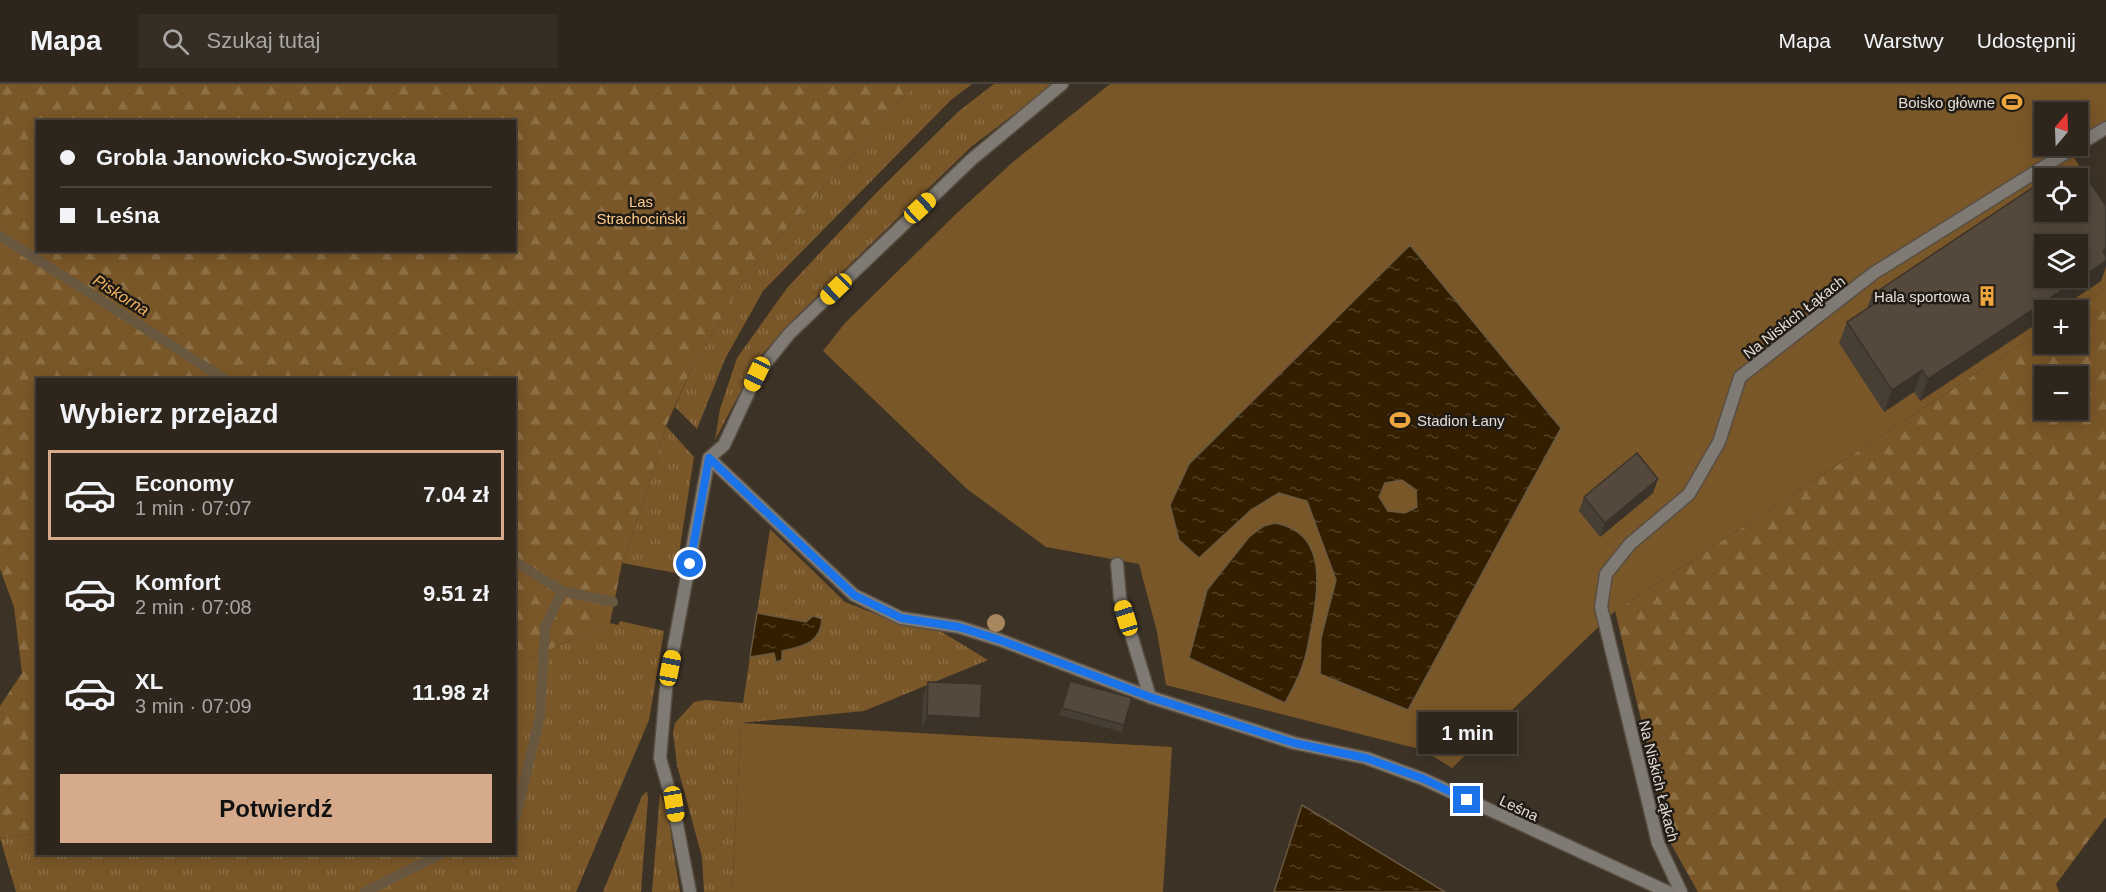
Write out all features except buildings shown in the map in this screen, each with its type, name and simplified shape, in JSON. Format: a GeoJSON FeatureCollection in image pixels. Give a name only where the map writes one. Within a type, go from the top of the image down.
{"type":"FeatureCollection","features":[{"type":"Feature","properties":{"kind":"street"},"geometry":{"type":"LineString","coordinates":[[690,892],[674,804],[660,758],[666,688],[709,458],[724,445],[757,374],[789,334],[971,160],[1062,84]]}},
{"type":"Feature","properties":{"kind":"street","name":"Na Niskich Łąkach"},"geometry":{"type":"LineString","coordinates":[[2088,139],[2106,128]]}},
{"type":"Feature","properties":{"kind":"street","name":"Na Niskich Łąkach"},"geometry":{"type":"LineString","coordinates":[[1681,892],[1658,843],[1601,607],[1606,574],[1630,544],[1689,494],[1719,442],[1740,377],[1874,273],[2060,156]]}},
{"type":"Feature","properties":{"kind":"street","name":"Leśna"},"geometry":{"type":"LineString","coordinates":[[709,458],[854,595],[901,618],[959,627],[1000,640],[1150,697],[1294,743],[1366,758],[1424,779],[1668,892]]}},
{"type":"Feature","properties":{"kind":"street"},"geometry":{"type":"LineString","coordinates":[[1117,564],[1120,598],[1150,697]]}},
{"type":"Feature","properties":{"kind":"green space","name":"Las Strachociński"},"geometry":{"type":"Polygon","coordinates":[[[0,84],[915,84],[749,271],[690,372],[666,426],[649,486],[622,563],[610,623],[516,665],[516,378],[36,378],[36,833],[0,838],[0,706],[22,673],[14,607],[0,569],[0,84]]]}},
{"type":"Feature","properties":{"kind":"green space"},"geometry":{"type":"Polygon","coordinates":[[[915,84],[972,84],[951,100],[763,291],[725,359],[697,429],[675,407],[690,372],[749,271],[915,84]]]}},
{"type":"Feature","properties":{"kind":"green space"},"geometry":{"type":"Polygon","coordinates":[[[994,84],[1054,84],[971,147],[802,311],[757,360],[715,440],[720,409],[737,358],[787,288],[877,192],[959,111],[994,84]]]}},
{"type":"Feature","properties":{"kind":"green space","name":"Stadion Łany"},"geometry":{"type":"Polygon","coordinates":[[[1110,84],[2106,84],[2106,136],[2088,147],[2088,102],[2034,102],[2034,156],[2073,156],[2081,168],[2034,168],[2034,222],[2088,222],[2088,179],[2106,207],[2106,289],[2088,300],[2034,300],[2034,336],[1615,611],[1452,768],[1423,750],[1166,685],[1157,632],[1139,564],[1046,547],[967,489],[823,351],[845,323],[957,213],[1014,161],[1110,84]]]}},
{"type":"Feature","properties":{"kind":"green space"},"geometry":{"type":"Polygon","coordinates":[[[2106,289],[2106,817],[2056,884],[2059,892],[1698,892],[1671,844],[1615,611],[2034,336],[2034,354],[2088,354],[2088,300],[2106,289]]]}},
{"type":"Feature","properties":{"kind":"green space"},"geometry":{"type":"Polygon","coordinates":[[[666,426],[694,457],[676,573],[622,563],[649,486],[666,426]]]}},
{"type":"Feature","properties":{"kind":"green space"},"geometry":{"type":"Polygon","coordinates":[[[770,529],[845,602],[891,620],[927,623],[988,660],[864,711],[741,723],[732,892],[704,892],[702,857],[677,765],[673,732],[675,723],[694,702],[705,700],[743,703],[750,657],[774,652],[776,662],[782,660],[782,651],[805,645],[806,623],[757,613],[770,529]]]}},
{"type":"Feature","properties":{"kind":"green space"},"geometry":{"type":"Polygon","coordinates":[[[620,621],[664,631],[649,720],[576,892],[16,892],[0,838],[36,833],[36,855],[516,855],[516,665],[610,623],[618,625],[620,621]]]}},
{"type":"Feature","properties":{"kind":"green space"},"geometry":{"type":"Polygon","coordinates":[[[741,723],[1172,747],[1163,892],[732,892],[741,723]]]}},
{"type":"Feature","properties":{"kind":"green space"},"geometry":{"type":"Polygon","coordinates":[[[647,791],[641,892],[603,892],[642,796],[647,791]]]}},
{"type":"Feature","properties":{"kind":"green space"},"geometry":{"type":"Polygon","coordinates":[[[660,793],[667,810],[680,892],[652,892],[660,793]]]}},
{"type":"Feature","properties":{"kind":"water"},"geometry":{"type":"Polygon","coordinates":[[[1410,245],[1561,428],[1408,710],[1320,674],[1321,638],[1336,580],[1307,501],[1279,493],[1251,510],[1199,558],[1179,540],[1170,505],[1189,464],[1410,245]],[[1402,480],[1385,483],[1379,497],[1388,511],[1405,513],[1417,507],[1416,490],[1402,480]]]}},
{"type":"Feature","properties":{"kind":"water"},"geometry":{"type":"Polygon","coordinates":[[[1275,523],[1292,528],[1304,537],[1316,563],[1317,578],[1315,610],[1307,652],[1285,703],[1189,658],[1207,590],[1249,537],[1264,526],[1275,523]]]}},
{"type":"Feature","properties":{"kind":"water"},"geometry":{"type":"Polygon","coordinates":[[[757,613],[806,622],[813,616],[822,619],[821,627],[814,639],[782,651],[782,660],[776,662],[774,653],[750,657],[757,613]]]}},
{"type":"Feature","properties":{"kind":"water"},"geometry":{"type":"Polygon","coordinates":[[[1302,805],[1445,892],[1274,892],[1302,805]]]}},
{"type":"Feature","properties":{"kind":"waterway","name":"Piskorna"},"geometry":{"type":"LineString","coordinates":[[0,236],[223,378]]}},
{"type":"Feature","properties":{"kind":"waterway","name":"Piskorna"},"geometry":{"type":"LineString","coordinates":[[516,562],[562,591],[613,602]]}},
{"type":"Feature","properties":{"kind":"waterway"},"geometry":{"type":"LineString","coordinates":[[516,816],[540,716],[545,628],[562,591]]}},
{"type":"Feature","properties":{"kind":"waterway"},"geometry":{"type":"LineString","coordinates":[[365,892],[439,855]]}},
{"type":"Feature","properties":{"kind":"place","name":"Boisko główne"},"geometry":{"type":"Point","coordinates":[2012,102]}},
{"type":"Feature","properties":{"kind":"place","name":"Hala sportowa"},"geometry":{"type":"Point","coordinates":[1987,296]}},
{"type":"Feature","properties":{"kind":"place","name":"Stadion Łany"},"geometry":{"type":"Point","coordinates":[1400,420]}},
{"type":"Feature","properties":{"kind":"route"},"geometry":{"type":"LineString","coordinates":[[690,564],[709,458],[775,523],[854,595],[901,618],[959,627],[1000,640],[1150,697],[1294,743],[1366,758],[1424,779],[1467,800]]}}]}
